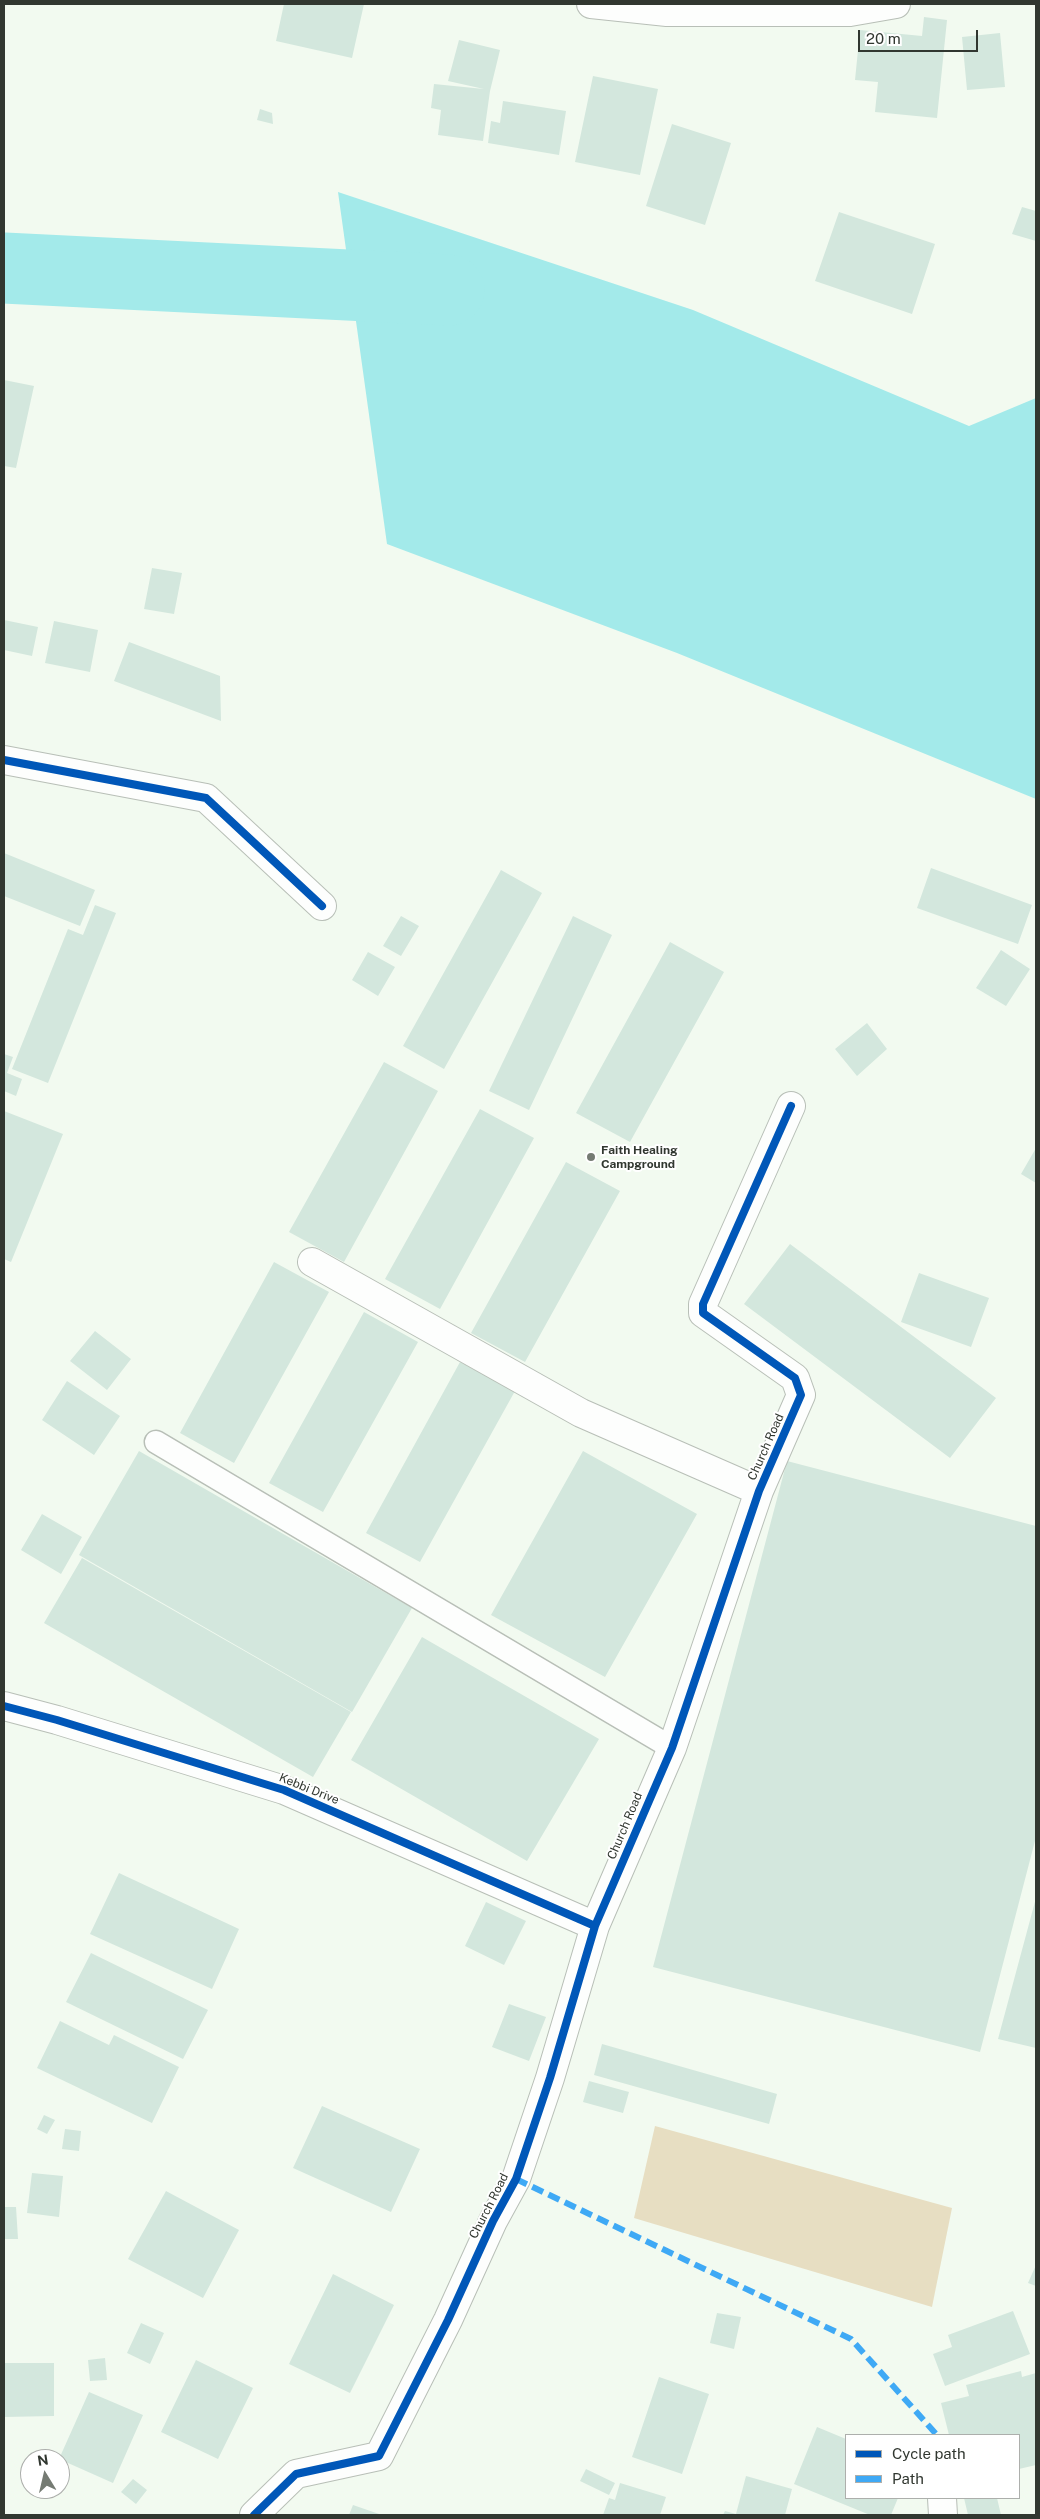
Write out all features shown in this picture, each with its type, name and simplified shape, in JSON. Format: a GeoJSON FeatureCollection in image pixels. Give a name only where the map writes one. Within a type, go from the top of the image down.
{"type":"FeatureCollection","features":[{"type":"Feature","properties":{"kind":"street"},"geometry":{"type":"LineString","coordinates":[[591,4],[667,12],[850,12],[896,4]]}},
{"type":"Feature","properties":{"kind":"street"},"geometry":{"type":"LineString","coordinates":[[4,760],[206,798],[322,906]]}},
{"type":"Feature","properties":{"kind":"street","name":"Church Road"},"geometry":{"type":"LineString","coordinates":[[254,2515],[296,2474],[379,2456],[448,2320],[494,2221],[516,2179],[550,2078],[595,1926],[672,1748],[759,1491],[801,1395],[795,1378],[703,1313],[703,1304],[790,1106]]}},
{"type":"Feature","properties":{"kind":"street"},"geometry":{"type":"LineString","coordinates":[[312,1262],[581,1413],[759,1491]]}},
{"type":"Feature","properties":{"kind":"street","name":"Kebbi Drive"},"geometry":{"type":"LineString","coordinates":[[4,1706],[57,1720],[284,1790],[595,1926]]}},
{"type":"Feature","properties":{"kind":"street"},"geometry":{"type":"LineString","coordinates":[[942,2499],[943,2515]]}},
{"type":"Feature","properties":{"kind":"lane"},"geometry":{"type":"LineString","coordinates":[[156,1442],[672,1748]]}},
{"type":"Feature","properties":{"kind":"shaded area"},"geometry":{"type":"Polygon","coordinates":[[[655,2126],[952,2208],[932,2307],[634,2218],[655,2126]]]}},
{"type":"Feature","properties":{"kind":"water"},"geometry":{"type":"Polygon","coordinates":[[[338,192],[693,310],[969,426],[1036,398],[1036,799],[677,653],[387,544],[338,192]]]}},
{"type":"Feature","properties":{"kind":"building"},"geometry":{"type":"Polygon","coordinates":[[[284,4],[364,4],[352,58],[276,41],[284,4]]]}},
{"type":"Feature","properties":{"kind":"building"},"geometry":{"type":"Polygon","coordinates":[[[924,17],[947,20],[937,118],[875,112],[878,82],[855,80],[860,30],[922,36],[924,17]]]}},
{"type":"Feature","properties":{"kind":"building"},"geometry":{"type":"Polygon","coordinates":[[[1000,33],[1005,87],[967,90],[962,37],[1000,33]]]}},
{"type":"Feature","properties":{"kind":"building"},"geometry":{"type":"Polygon","coordinates":[[[459,40],[500,50],[490,91],[483,141],[438,135],[441,110],[431,108],[434,84],[484,89],[448,81],[459,40]]]}},
{"type":"Feature","properties":{"kind":"building"},"geometry":{"type":"Polygon","coordinates":[[[593,76],[658,89],[640,175],[575,162],[593,76]]]}},
{"type":"Feature","properties":{"kind":"building"},"geometry":{"type":"Polygon","coordinates":[[[503,101],[566,111],[559,155],[488,143],[491,121],[500,123],[503,101]]]}},
{"type":"Feature","properties":{"kind":"building"},"geometry":{"type":"Polygon","coordinates":[[[260,109],[272,113],[273,124],[257,120],[260,109]]]}},
{"type":"Feature","properties":{"kind":"building"},"geometry":{"type":"Polygon","coordinates":[[[672,124],[731,143],[705,225],[646,206],[672,124]]]}},
{"type":"Feature","properties":{"kind":"building"},"geometry":{"type":"Polygon","coordinates":[[[1022,207],[1036,211],[1036,241],[1012,234],[1022,207]]]}},
{"type":"Feature","properties":{"kind":"building"},"geometry":{"type":"Polygon","coordinates":[[[839,212],[935,244],[912,314],[815,281],[839,212]]]}},
{"type":"Feature","properties":{"kind":"building"},"geometry":{"type":"Polygon","coordinates":[[[4,380],[34,386],[16,468],[4,466],[4,380]]]}},
{"type":"Feature","properties":{"kind":"building"},"geometry":{"type":"Polygon","coordinates":[[[152,568],[182,573],[174,614],[144,609],[152,568]]]}},
{"type":"Feature","properties":{"kind":"building"},"geometry":{"type":"Polygon","coordinates":[[[4,620],[38,627],[32,656],[4,650],[4,620]]]}},
{"type":"Feature","properties":{"kind":"building"},"geometry":{"type":"Polygon","coordinates":[[[54,621],[98,630],[90,672],[45,663],[54,621]]]}},
{"type":"Feature","properties":{"kind":"building"},"geometry":{"type":"Polygon","coordinates":[[[129,642],[220,676],[221,721],[114,681],[129,642]]]}},
{"type":"Feature","properties":{"kind":"building"},"geometry":{"type":"Polygon","coordinates":[[[4,853],[95,890],[80,926],[4,896],[4,853]]]}},
{"type":"Feature","properties":{"kind":"building"},"geometry":{"type":"Polygon","coordinates":[[[931,868],[1032,905],[1018,944],[917,908],[931,868]]]}},
{"type":"Feature","properties":{"kind":"building"},"geometry":{"type":"Polygon","coordinates":[[[501,870],[542,893],[444,1069],[403,1046],[501,870]]]}},
{"type":"Feature","properties":{"kind":"building"},"geometry":{"type":"Polygon","coordinates":[[[95,905],[116,913],[48,1083],[12,1069],[68,929],[83,935],[95,905]]]}},
{"type":"Feature","properties":{"kind":"building"},"geometry":{"type":"Polygon","coordinates":[[[401,916],[419,926],[401,956],[383,946],[401,916]]]}},
{"type":"Feature","properties":{"kind":"building"},"geometry":{"type":"Polygon","coordinates":[[[573,916],[612,935],[529,1110],[489,1091],[573,916]]]}},
{"type":"Feature","properties":{"kind":"building"},"geometry":{"type":"Polygon","coordinates":[[[670,942],[724,972],[630,1142],[576,1113],[670,942]]]}},
{"type":"Feature","properties":{"kind":"building"},"geometry":{"type":"Polygon","coordinates":[[[1001,950],[1030,969],[1006,1006],[976,988],[1001,950]]]}},
{"type":"Feature","properties":{"kind":"building"},"geometry":{"type":"Polygon","coordinates":[[[368,952],[395,967],[378,996],[352,980],[368,952]]]}},
{"type":"Feature","properties":{"kind":"building"},"geometry":{"type":"Polygon","coordinates":[[[867,1023],[887,1049],[857,1076],[835,1049],[867,1023]]]}},
{"type":"Feature","properties":{"kind":"building"},"geometry":{"type":"Polygon","coordinates":[[[4,1054],[13,1057],[7,1073],[22,1079],[16,1096],[4,1091],[4,1054]]]}},
{"type":"Feature","properties":{"kind":"building"},"geometry":{"type":"Polygon","coordinates":[[[384,1062],[438,1091],[344,1262],[289,1232],[384,1062]]]}},
{"type":"Feature","properties":{"kind":"building"},"geometry":{"type":"Polygon","coordinates":[[[480,1109],[534,1138],[440,1309],[385,1279],[480,1109]]]}},
{"type":"Feature","properties":{"kind":"building"},"geometry":{"type":"Polygon","coordinates":[[[4,1111],[63,1134],[11,1262],[4,1259],[4,1111]]]}},
{"type":"Feature","properties":{"kind":"building"},"geometry":{"type":"Polygon","coordinates":[[[1036,1148],[1036,1183],[1021,1174],[1036,1148]]]}},
{"type":"Feature","properties":{"kind":"building"},"geometry":{"type":"Polygon","coordinates":[[[566,1162],[620,1191],[525,1362],[471,1333],[566,1162]]]}},
{"type":"Feature","properties":{"kind":"building"},"geometry":{"type":"Polygon","coordinates":[[[790,1244],[996,1398],[950,1458],[744,1304],[790,1244]]]}},
{"type":"Feature","properties":{"kind":"building"},"geometry":{"type":"Polygon","coordinates":[[[274,1262],[329,1292],[234,1463],[180,1433],[274,1262]]]}},
{"type":"Feature","properties":{"kind":"building"},"geometry":{"type":"Polygon","coordinates":[[[919,1273],[989,1298],[971,1347],[901,1322],[919,1273]]]}},
{"type":"Feature","properties":{"kind":"building"},"geometry":{"type":"Polygon","coordinates":[[[364,1312],[418,1342],[323,1512],[269,1483],[364,1312]]]}},
{"type":"Feature","properties":{"kind":"building"},"geometry":{"type":"Polygon","coordinates":[[[95,1331],[131,1359],[107,1390],[70,1361],[95,1331]]]}},
{"type":"Feature","properties":{"kind":"building"},"geometry":{"type":"Polygon","coordinates":[[[460,1362],[515,1391],[420,1562],[366,1533],[460,1362]]]}},
{"type":"Feature","properties":{"kind":"building"},"geometry":{"type":"Polygon","coordinates":[[[67,1381],[120,1416],[94,1455],[42,1420],[67,1381]]]}},
{"type":"Feature","properties":{"kind":"building"},"geometry":{"type":"Polygon","coordinates":[[[139,1451],[412,1608],[352,1712],[79,1555],[139,1451]]]}},
{"type":"Feature","properties":{"kind":"building"},"geometry":{"type":"Polygon","coordinates":[[[583,1451],[697,1514],[605,1677],[491,1615],[583,1451]]]}},
{"type":"Feature","properties":{"kind":"building"},"geometry":{"type":"Polygon","coordinates":[[[787,1461],[1036,1526],[1036,1837],[980,2052],[653,1967],[787,1461]]]}},
{"type":"Feature","properties":{"kind":"building"},"geometry":{"type":"Polygon","coordinates":[[[42,1514],[82,1537],[61,1574],[21,1550],[42,1514]]]}},
{"type":"Feature","properties":{"kind":"building"},"geometry":{"type":"Polygon","coordinates":[[[82,1558],[351,1712],[313,1777],[44,1623],[82,1558]]]}},
{"type":"Feature","properties":{"kind":"building"},"geometry":{"type":"Polygon","coordinates":[[[422,1637],[599,1739],[527,1861],[351,1760],[422,1637]]]}},
{"type":"Feature","properties":{"kind":"building"},"geometry":{"type":"Polygon","coordinates":[[[119,1873],[239,1929],[212,1989],[90,1934],[119,1873]]]}},
{"type":"Feature","properties":{"kind":"building"},"geometry":{"type":"Polygon","coordinates":[[[1036,1898],[1036,2048],[998,2039],[1036,1898]]]}},
{"type":"Feature","properties":{"kind":"building"},"geometry":{"type":"Polygon","coordinates":[[[486,1902],[526,1921],[504,1965],[465,1946],[486,1902]]]}},
{"type":"Feature","properties":{"kind":"building"},"geometry":{"type":"Polygon","coordinates":[[[91,1953],[208,2010],[183,2059],[66,2002],[91,1953]]]}},
{"type":"Feature","properties":{"kind":"building"},"geometry":{"type":"Polygon","coordinates":[[[509,2004],[546,2017],[529,2061],[492,2047],[509,2004]]]}},
{"type":"Feature","properties":{"kind":"building"},"geometry":{"type":"Polygon","coordinates":[[[60,2021],[109,2045],[114,2035],[179,2067],[152,2123],[37,2068],[60,2021]]]}},
{"type":"Feature","properties":{"kind":"building"},"geometry":{"type":"Polygon","coordinates":[[[602,2044],[777,2094],[769,2124],[594,2075],[602,2044]]]}},
{"type":"Feature","properties":{"kind":"building"},"geometry":{"type":"Polygon","coordinates":[[[589,2081],[629,2092],[623,2113],[583,2102],[589,2081]]]}},
{"type":"Feature","properties":{"kind":"building"},"geometry":{"type":"Polygon","coordinates":[[[322,2106],[420,2149],[391,2212],[293,2168],[322,2106]]]}},
{"type":"Feature","properties":{"kind":"building"},"geometry":{"type":"Polygon","coordinates":[[[44,2115],[55,2120],[47,2134],[37,2129],[44,2115]]]}},
{"type":"Feature","properties":{"kind":"building"},"geometry":{"type":"Polygon","coordinates":[[[65,2129],[81,2131],[79,2151],[62,2149],[65,2129]]]}},
{"type":"Feature","properties":{"kind":"building"},"geometry":{"type":"Polygon","coordinates":[[[32,2173],[63,2176],[59,2217],[27,2213],[32,2173]]]}},
{"type":"Feature","properties":{"kind":"building"},"geometry":{"type":"Polygon","coordinates":[[[166,2191],[239,2230],[203,2298],[128,2259],[166,2191]]]}},
{"type":"Feature","properties":{"kind":"building"},"geometry":{"type":"Polygon","coordinates":[[[4,2207],[16,2207],[18,2239],[4,2239],[4,2207]]]}},
{"type":"Feature","properties":{"kind":"building"},"geometry":{"type":"Polygon","coordinates":[[[1036,2265],[1036,2286],[1028,2283],[1036,2265]]]}},
{"type":"Feature","properties":{"kind":"building"},"geometry":{"type":"Polygon","coordinates":[[[333,2274],[394,2305],[350,2393],[289,2364],[333,2274]]]}},
{"type":"Feature","properties":{"kind":"building"},"geometry":{"type":"Polygon","coordinates":[[[1013,2311],[1030,2354],[945,2386],[933,2354],[952,2347],[948,2335],[1013,2311]]]}},
{"type":"Feature","properties":{"kind":"building"},"geometry":{"type":"Polygon","coordinates":[[[717,2313],[741,2317],[734,2349],[710,2343],[717,2313]]]}},
{"type":"Feature","properties":{"kind":"building"},"geometry":{"type":"Polygon","coordinates":[[[141,2323],[164,2333],[150,2364],[127,2353],[141,2323]]]}},
{"type":"Feature","properties":{"kind":"building"},"geometry":{"type":"Polygon","coordinates":[[[105,2358],[107,2380],[90,2381],[88,2360],[105,2358]]]}},
{"type":"Feature","properties":{"kind":"building"},"geometry":{"type":"Polygon","coordinates":[[[196,2360],[253,2388],[218,2459],[161,2432],[196,2360]]]}},
{"type":"Feature","properties":{"kind":"building"},"geometry":{"type":"Polygon","coordinates":[[[4,2363],[54,2363],[54,2416],[4,2417],[4,2363]]]}},
{"type":"Feature","properties":{"kind":"building"},"geometry":{"type":"Polygon","coordinates":[[[1021,2371],[1022,2377],[1036,2373],[1036,2465],[1020,2469],[1020,2434],[949,2434],[941,2403],[969,2396],[966,2385],[1021,2371]]]}},
{"type":"Feature","properties":{"kind":"building"},"geometry":{"type":"Polygon","coordinates":[[[659,2377],[709,2394],[682,2474],[632,2457],[659,2377]]]}},
{"type":"Feature","properties":{"kind":"building"},"geometry":{"type":"Polygon","coordinates":[[[89,2392],[143,2415],[113,2483],[70,2464],[70,2449],[63,2449],[89,2392]]]}},
{"type":"Feature","properties":{"kind":"building"},"geometry":{"type":"Polygon","coordinates":[[[817,2427],[845,2439],[845,2499],[898,2499],[891,2515],[870,2515],[794,2484],[817,2427]]]}},
{"type":"Feature","properties":{"kind":"building"},"geometry":{"type":"Polygon","coordinates":[[[586,2469],[615,2483],[609,2495],[580,2481],[586,2469]]]}},
{"type":"Feature","properties":{"kind":"building"},"geometry":{"type":"Polygon","coordinates":[[[746,2476],[792,2489],[785,2515],[723,2515],[725,2511],[736,2514],[746,2476]]]}},
{"type":"Feature","properties":{"kind":"building"},"geometry":{"type":"Polygon","coordinates":[[[133,2479],[147,2490],[136,2504],[121,2492],[133,2479]]]}},
{"type":"Feature","properties":{"kind":"building"},"geometry":{"type":"Polygon","coordinates":[[[620,2483],[666,2497],[660,2515],[603,2515],[609,2498],[615,2500],[620,2483]]]}},
{"type":"Feature","properties":{"kind":"building"},"geometry":{"type":"Polygon","coordinates":[[[964,2499],[997,2499],[1001,2515],[968,2515],[964,2499]]]}},
{"type":"Feature","properties":{"kind":"building"},"geometry":{"type":"Polygon","coordinates":[[[353,2505],[382,2515],[349,2515],[353,2505]]]}},
{"type":"Feature","properties":{"kind":"waterway"},"geometry":{"type":"LineString","coordinates":[[4,268],[449,290]]}},
{"type":"Feature","properties":{"kind":"marked path"},"geometry":{"type":"LineString","coordinates":[[516,2179],[851,2339],[936,2434]]}},
{"type":"Feature","properties":{"kind":"cycle path"},"geometry":{"type":"LineString","coordinates":[[4,760],[206,798],[322,906]]}},
{"type":"Feature","properties":{"kind":"cycle path"},"geometry":{"type":"LineString","coordinates":[[254,2515],[296,2474],[379,2456],[448,2320],[493,2221],[516,2179],[550,2078],[595,1926],[672,1748],[759,1491],[801,1395],[795,1378],[703,1313],[703,1304],[791,1106]]}},
{"type":"Feature","properties":{"kind":"cycle path"},"geometry":{"type":"LineString","coordinates":[[4,1706],[57,1720],[284,1790],[595,1926]]}},
{"type":"Feature","properties":{"kind":"place","name":"Faith Healing Campground"},"geometry":{"type":"Point","coordinates":[591,1157]}}]}
